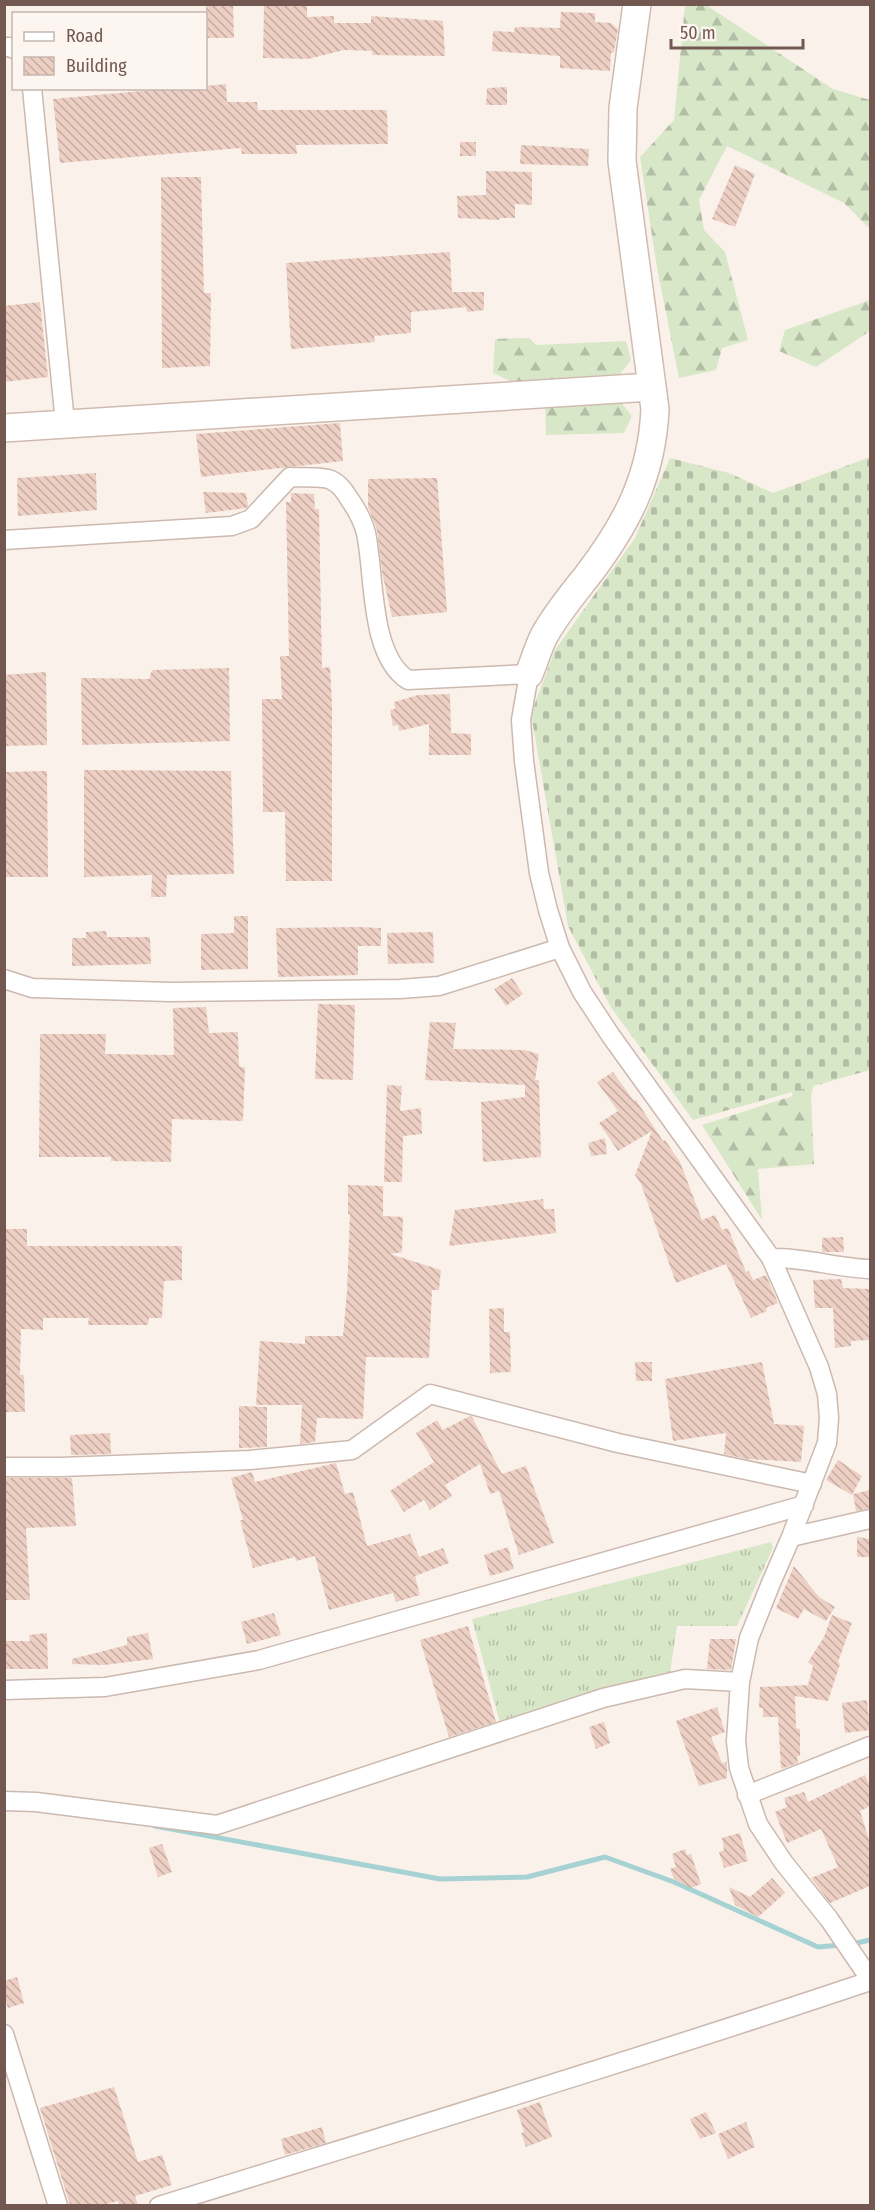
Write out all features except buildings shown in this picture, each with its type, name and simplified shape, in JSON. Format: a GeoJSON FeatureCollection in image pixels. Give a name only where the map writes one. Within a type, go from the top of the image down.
{"type":"FeatureCollection","features":[{"type":"Feature","properties":{"kind":"street"},"geometry":{"type":"LineString","coordinates":[[159,2205],[471,2110],[739,2025],[870,1980],[839,1934],[767,1840],[758,1824],[739,1768],[736,1741],[740,1682],[749,1638],[791,1538],[827,1443],[829,1418],[827,1394],[819,1367],[771,1258],[611,1036],[582,992],[560,948],[539,873],[524,761],[521,720],[529,674],[544,636],[565,604],[617,536],[638,493],[650,458],[654,435],[655,409],[622,161],[622,108],[637,4]]}},
{"type":"Feature","properties":{"kind":"street"},"geometry":{"type":"LineString","coordinates":[[32,90],[65,423]]}},
{"type":"Feature","properties":{"kind":"street"},"geometry":{"type":"LineString","coordinates":[[4,428],[651,387]]}},
{"type":"Feature","properties":{"kind":"street"},"geometry":{"type":"LineString","coordinates":[[4,540],[232,526],[252,519],[290,477],[330,479],[343,488],[359,513],[366,533],[376,615],[388,656],[398,674],[408,680],[529,674]]}},
{"type":"Feature","properties":{"kind":"street"},"geometry":{"type":"LineString","coordinates":[[4,979],[32,988],[170,992],[400,989],[439,986],[560,948]]}},
{"type":"Feature","properties":{"kind":"street"},"geometry":{"type":"LineString","coordinates":[[771,1258],[870,1269]]}},
{"type":"Feature","properties":{"kind":"street"},"geometry":{"type":"LineString","coordinates":[[4,1467],[250,1461],[352,1450],[430,1394],[618,1443],[812,1484]]}},
{"type":"Feature","properties":{"kind":"street"},"geometry":{"type":"LineString","coordinates":[[4,1690],[105,1687],[259,1660],[804,1505]]}},
{"type":"Feature","properties":{"kind":"street"},"geometry":{"type":"LineString","coordinates":[[791,1538],[870,1519]]}},
{"type":"Feature","properties":{"kind":"street"},"geometry":{"type":"LineString","coordinates":[[4,1801],[217,1825],[603,1698],[685,1679],[740,1682]]}},
{"type":"Feature","properties":{"kind":"street"},"geometry":{"type":"LineString","coordinates":[[747,1795],[869,1751]]}},
{"type":"Feature","properties":{"kind":"street"},"geometry":{"type":"LineString","coordinates":[[4,2034],[58,2205]]}},
{"type":"Feature","properties":{"kind":"green space"},"geometry":{"type":"Polygon","coordinates":[[[685,5],[706,5],[833,89],[870,100],[870,229],[844,203],[727,146],[699,200],[704,230],[725,252],[748,340],[722,348],[716,370],[679,378],[657,268],[640,157],[674,120],[685,5]]]}},
{"type":"Feature","properties":{"kind":"green space"},"geometry":{"type":"Polygon","coordinates":[[[870,300],[870,331],[816,367],[779,351],[785,330],[870,300]]]}},
{"type":"Feature","properties":{"kind":"green space"},"geometry":{"type":"Polygon","coordinates":[[[529,338],[536,345],[626,341],[631,360],[614,382],[512,382],[493,373],[495,339],[529,338]]]}},
{"type":"Feature","properties":{"kind":"green space"},"geometry":{"type":"Polygon","coordinates":[[[616,396],[632,416],[624,433],[546,435],[545,403],[616,396]]]}},
{"type":"Feature","properties":{"kind":"green space"},"geometry":{"type":"Polygon","coordinates":[[[870,457],[870,1070],[693,1120],[610,1006],[568,926],[531,714],[555,650],[635,538],[670,458],[729,473],[773,493],[870,457]]]}},
{"type":"Feature","properties":{"kind":"green space"},"geometry":{"type":"Polygon","coordinates":[[[794,1075],[816,1076],[811,1096],[814,1164],[758,1169],[762,1220],[702,1125],[792,1096],[794,1075]]]}},
{"type":"Feature","properties":{"kind":"green space"},"geometry":{"type":"Polygon","coordinates":[[[771,1542],[773,1548],[737,1626],[677,1626],[670,1673],[500,1723],[472,1619],[771,1542]]]}},
{"type":"Feature","properties":{"kind":"waterway"},"geometry":{"type":"LineString","coordinates":[[155,1826],[440,1879],[527,1877],[605,1857],[674,1882],[818,1947],[842,1945]]}},
{"type":"Feature","properties":{"kind":"waterway"},"geometry":{"type":"LineString","coordinates":[[852,1944],[870,1940]]}}]}
